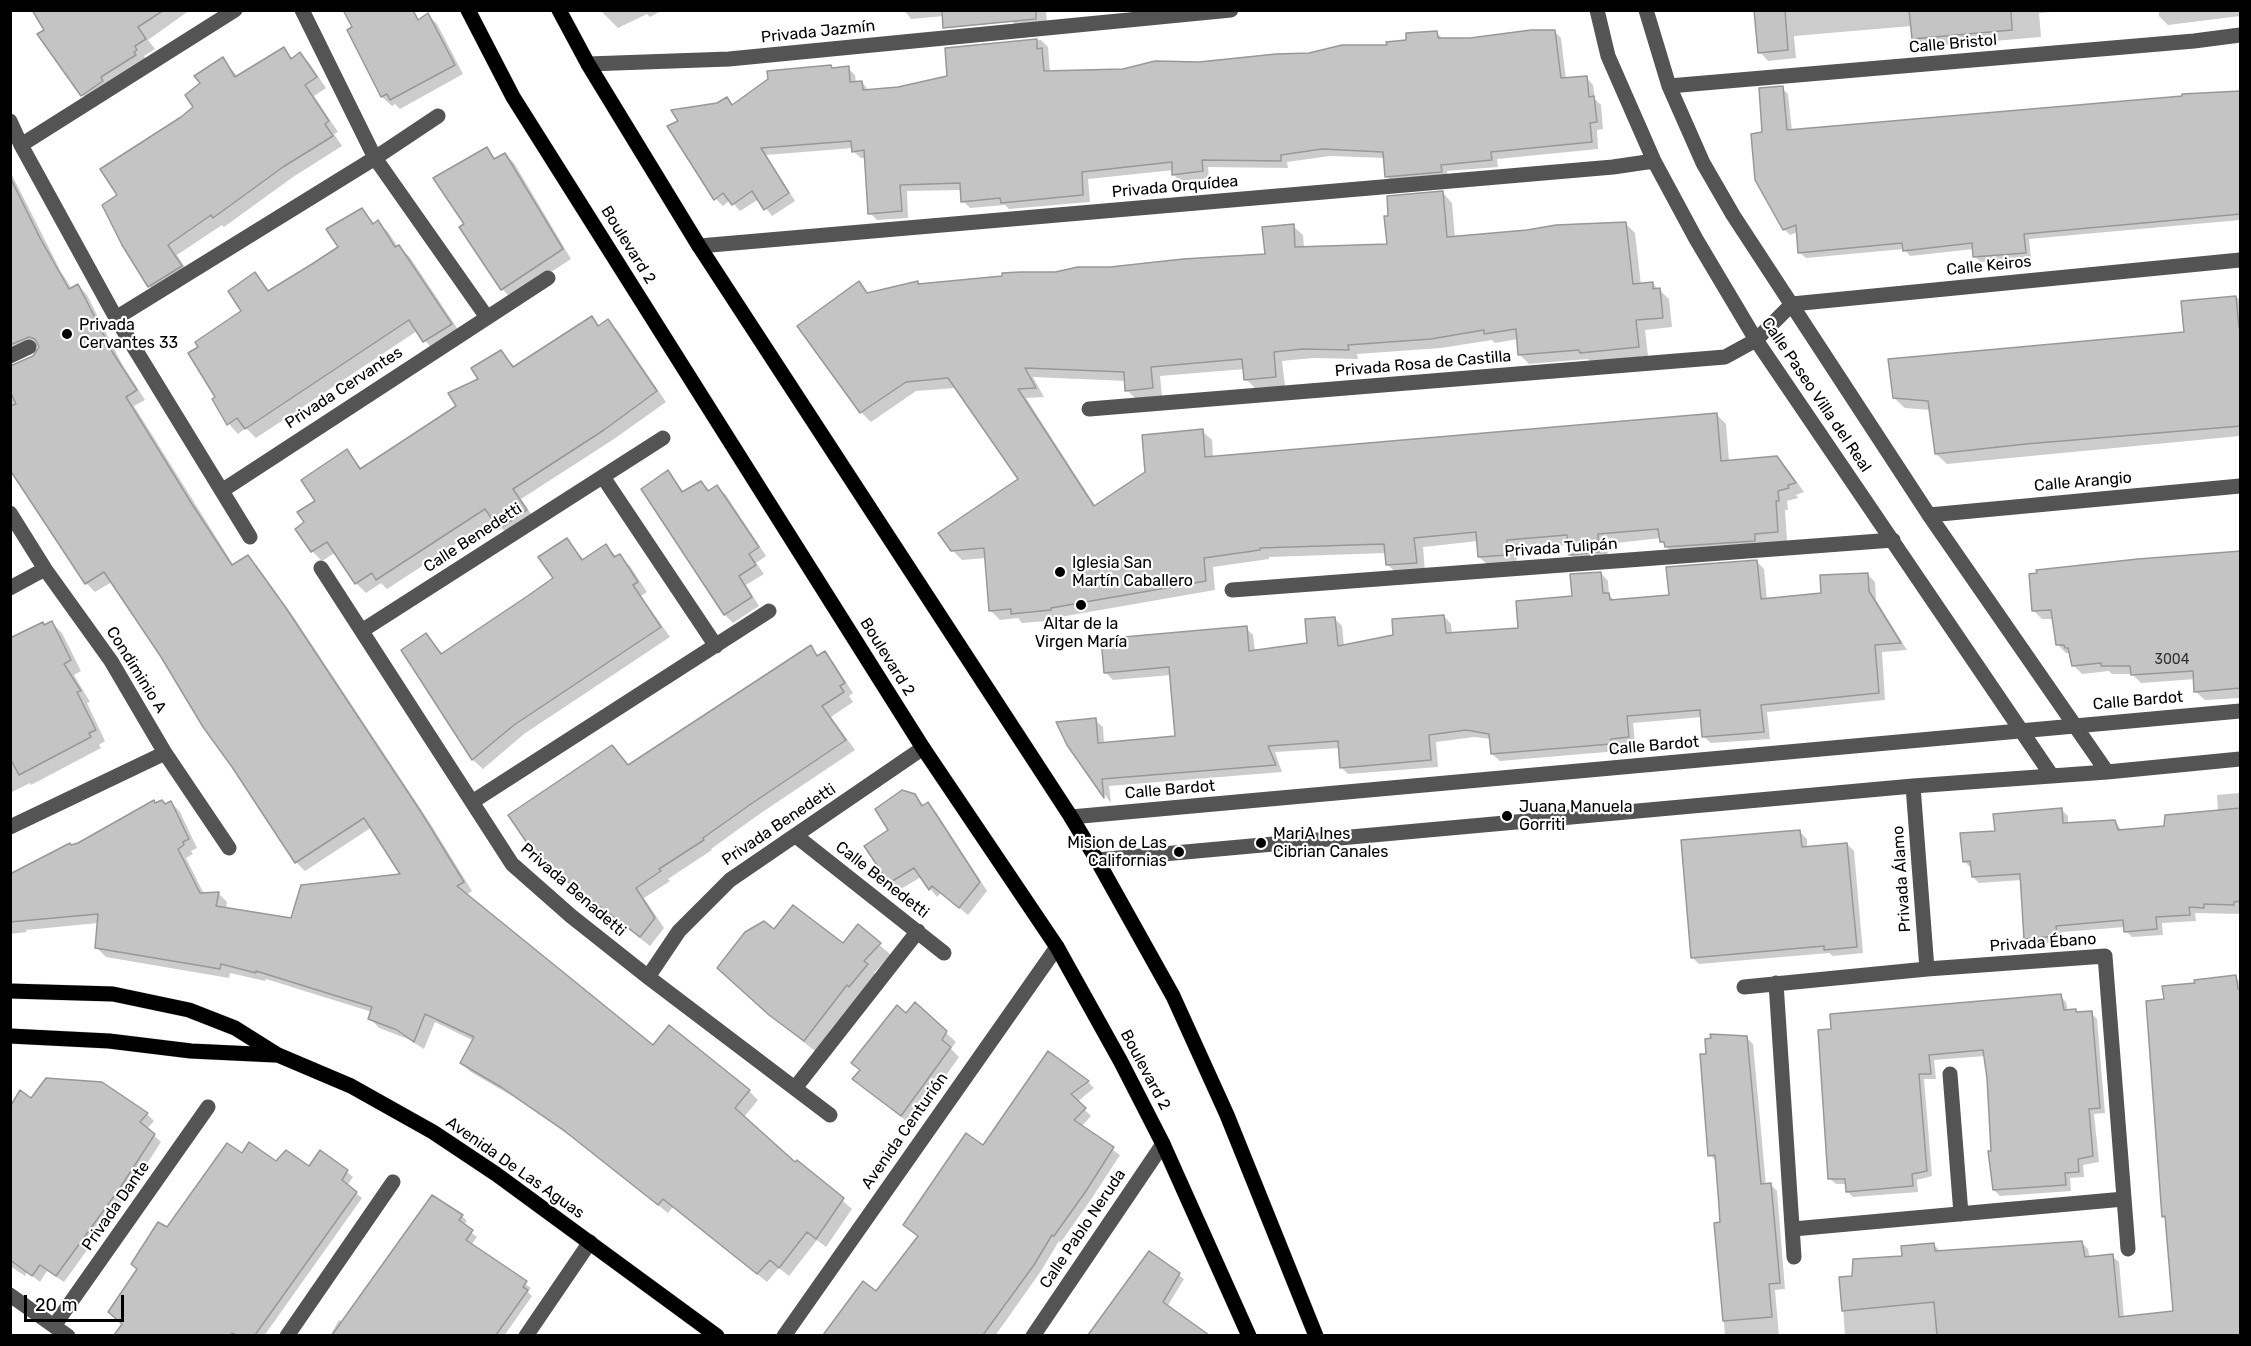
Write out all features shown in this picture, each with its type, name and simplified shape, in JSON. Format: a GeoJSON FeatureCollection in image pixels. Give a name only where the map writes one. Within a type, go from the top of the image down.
{"type":"FeatureCollection","features":[{"type":"Feature","properties":{"kind":"main road","name":"Boulevard 2"},"geometry":{"type":"LineString","coordinates":[[468,10],[513,97],[923,748],[1057,947],[1163,1144],[1249,1335]]}},
{"type":"Feature","properties":{"kind":"main road"},"geometry":{"type":"LineString","coordinates":[[559,10],[588,64],[699,246],[1097,860],[1173,996],[1227,1115],[1316,1335]]}},
{"type":"Feature","properties":{"kind":"main road","name":"Avenida De Las Aguas"},"geometry":{"type":"LineString","coordinates":[[10,991],[113,994],[189,1010],[235,1028],[278,1055],[351,1086],[433,1132],[496,1174],[717,1335]]}},
{"type":"Feature","properties":{"kind":"main road","name":"Avenida De Las Aguas"},"geometry":{"type":"LineString","coordinates":[[10,1036],[110,1041],[191,1051],[278,1055]]}},
{"type":"Feature","properties":{"kind":"street"},"geometry":{"type":"LineString","coordinates":[[21,145],[235,10]]}},
{"type":"Feature","properties":{"kind":"street"},"geometry":{"type":"LineString","coordinates":[[302,10],[375,158],[486,316]]}},
{"type":"Feature","properties":{"kind":"street","name":"Privada Jazmín"},"geometry":{"type":"LineString","coordinates":[[588,64],[729,59],[1231,10]]}},
{"type":"Feature","properties":{"kind":"street","name":"Calle Paseo Villa del Real"},"geometry":{"type":"LineString","coordinates":[[1597,10],[1608,56],[1654,161],[1696,239],[1756,340],[2052,776]]}},
{"type":"Feature","properties":{"kind":"street","name":"Calle Paseo Villa del Real"},"geometry":{"type":"LineString","coordinates":[[1646,10],[1669,86],[1703,163],[1733,215],[1929,514],[2107,771]]}},
{"type":"Feature","properties":{"kind":"street","name":"Calle Bristol"},"geometry":{"type":"LineString","coordinates":[[1669,86],[2194,41],[2241,35]]}},
{"type":"Feature","properties":{"kind":"street"},"geometry":{"type":"LineString","coordinates":[[116,318],[375,158],[438,116]]}},
{"type":"Feature","properties":{"kind":"street"},"geometry":{"type":"LineString","coordinates":[[10,121],[116,318],[250,537]]}},
{"type":"Feature","properties":{"kind":"street","name":"Privada Orquídea"},"geometry":{"type":"LineString","coordinates":[[699,246],[1613,167],[1654,161]]}},
{"type":"Feature","properties":{"kind":"street","name":"Calle Keiros"},"geometry":{"type":"LineString","coordinates":[[1791,304],[2241,260]]}},
{"type":"Feature","properties":{"kind":"street","name":"Privada Cervantes"},"geometry":{"type":"LineString","coordinates":[[222,490],[486,316],[548,278]]}},
{"type":"Feature","properties":{"kind":"street"},"geometry":{"type":"LineString","coordinates":[[1756,340],[1791,304]]}},
{"type":"Feature","properties":{"kind":"street","name":"Privada Rosa de Castilla"},"geometry":{"type":"LineString","coordinates":[[1089,410],[1725,357],[1756,340]]}},
{"type":"Feature","properties":{"kind":"street"},"geometry":{"type":"LineString","coordinates":[[10,356],[29,347]]}},
{"type":"Feature","properties":{"kind":"street","name":"Calle Benedetti"},"geometry":{"type":"LineString","coordinates":[[363,630],[663,438]]}},
{"type":"Feature","properties":{"kind":"street"},"geometry":{"type":"LineString","coordinates":[[603,477],[716,646]]}},
{"type":"Feature","properties":{"kind":"street","name":"Calle Arangio"},"geometry":{"type":"LineString","coordinates":[[1929,514],[2241,486]]}},
{"type":"Feature","properties":{"kind":"street","name":"Condiminio A"},"geometry":{"type":"LineString","coordinates":[[10,513],[45,570],[111,661],[165,753],[229,848]]}},
{"type":"Feature","properties":{"kind":"street","name":"Privada Tulipán"},"geometry":{"type":"LineString","coordinates":[[1232,590],[1893,540]]}},
{"type":"Feature","properties":{"kind":"street","name":"Privada Benadetti"},"geometry":{"type":"LineString","coordinates":[[321,568],[513,864],[572,916],[648,977],[830,1115]]}},
{"type":"Feature","properties":{"kind":"street"},"geometry":{"type":"LineString","coordinates":[[10,588],[45,570]]}},
{"type":"Feature","properties":{"kind":"street"},"geometry":{"type":"LineString","coordinates":[[472,802],[769,611]]}},
{"type":"Feature","properties":{"kind":"street","name":"Calle Bardot"},"geometry":{"type":"LineString","coordinates":[[1071,817],[2241,711]]}},
{"type":"Feature","properties":{"kind":"street","name":"Privada Benedetti"},"geometry":{"type":"LineString","coordinates":[[648,977],[679,931],[730,880],[923,748]]}},
{"type":"Feature","properties":{"kind":"street"},"geometry":{"type":"LineString","coordinates":[[10,826],[165,753]]}},
{"type":"Feature","properties":{"kind":"street"},"geometry":{"type":"LineString","coordinates":[[1097,860],[1913,786],[2241,759]]}},
{"type":"Feature","properties":{"kind":"street","name":"Privada Álamo"},"geometry":{"type":"LineString","coordinates":[[1913,786],[1927,969]]}},
{"type":"Feature","properties":{"kind":"street","name":"Calle Benedetti"},"geometry":{"type":"LineString","coordinates":[[796,836],[944,953]]}},
{"type":"Feature","properties":{"kind":"street"},"geometry":{"type":"LineString","coordinates":[[795,1088],[918,931]]}},
{"type":"Feature","properties":{"kind":"street","name":"Avenida Centurión"},"geometry":{"type":"LineString","coordinates":[[784,1335],[1057,947]]}},
{"type":"Feature","properties":{"kind":"street","name":"Privada Ébano"},"geometry":{"type":"LineString","coordinates":[[1744,987],[1927,969],[2105,956],[2128,1250]]}},
{"type":"Feature","properties":{"kind":"street"},"geometry":{"type":"LineString","coordinates":[[1776,983],[1794,1257]]}},
{"type":"Feature","properties":{"kind":"street"},"geometry":{"type":"LineString","coordinates":[[1950,1074],[1961,1215]]}},
{"type":"Feature","properties":{"kind":"street","name":"Privada Dante"},"geometry":{"type":"LineString","coordinates":[[54,1326],[208,1107]]}},
{"type":"Feature","properties":{"kind":"street","name":"Calle Pablo Neruda"},"geometry":{"type":"LineString","coordinates":[[1033,1335],[1163,1144]]}},
{"type":"Feature","properties":{"kind":"street"},"geometry":{"type":"LineString","coordinates":[[286,1335],[393,1182]]}},
{"type":"Feature","properties":{"kind":"street"},"geometry":{"type":"LineString","coordinates":[[1793,1229],[2124,1199]]}},
{"type":"Feature","properties":{"kind":"street"},"geometry":{"type":"LineString","coordinates":[[526,1335],[590,1242]]}},
{"type":"Feature","properties":{"kind":"street"},"geometry":{"type":"LineString","coordinates":[[10,1295],[68,1335]]}},
{"type":"Feature","properties":{"kind":"building"},"geometry":{"type":"Polygon","coordinates":[[[32,10],[164,10],[138,27],[146,39],[135,46],[136,55],[101,77],[103,81],[81,96],[37,34],[44,30],[32,10]]]}},
{"type":"Feature","properties":{"kind":"building"},"geometry":{"type":"Polygon","coordinates":[[[343,10],[413,10],[418,20],[428,13],[455,65],[390,100],[387,94],[381,97],[347,30],[352,27],[343,10]]]}},
{"type":"Feature","properties":{"kind":"building"},"geometry":{"type":"Polygon","coordinates":[[[942,10],[1036,10],[1036,19],[943,28],[942,10]]]}},
{"type":"Feature","properties":{"kind":"building"},"geometry":{"type":"Polygon","coordinates":[[[1754,10],[1785,10],[1788,50],[1758,53],[1754,10]]]}},
{"type":"Feature","properties":{"kind":"building"},"geometry":{"type":"Polygon","coordinates":[[[1909,10],[2011,10],[2012,30],[1912,39],[1909,10]]]}},
{"type":"Feature","properties":{"kind":"building"},"geometry":{"type":"Polygon","coordinates":[[[1531,30],[1555,30],[1561,78],[1587,76],[1589,97],[1594,96],[1597,122],[1590,123],[1592,142],[1491,152],[1492,160],[1441,165],[1442,172],[1385,177],[1383,152],[1322,149],[1281,155],[1281,161],[1202,160],[1203,171],[1172,175],[1172,162],[1082,172],[1083,195],[1001,203],[1000,198],[961,202],[960,183],[900,185],[902,211],[868,214],[864,150],[852,152],[851,141],[761,148],[789,193],[764,210],[752,191],[732,205],[723,193],[714,200],[667,126],[678,121],[671,110],[717,103],[727,97],[732,105],[768,79],[767,71],[831,65],[832,68],[849,66],[850,82],[862,81],[863,90],[898,87],[947,76],[945,48],[1037,39],[1037,49],[1042,48],[1044,71],[1123,69],[1155,61],[1199,62],[1309,53],[1342,45],[1387,45],[1386,42],[1406,40],[1406,33],[1437,31],[1438,38],[1470,38],[1531,30]]]}},
{"type":"Feature","properties":{"kind":"building"},"geometry":{"type":"Polygon","coordinates":[[[284,47],[291,59],[300,52],[317,77],[305,85],[329,121],[325,124],[333,136],[283,167],[213,218],[211,215],[168,245],[182,266],[148,287],[122,245],[102,205],[117,195],[100,169],[193,107],[185,95],[200,83],[194,76],[223,57],[235,77],[284,47]]]}},
{"type":"Feature","properties":{"kind":"building"},"geometry":{"type":"Polygon","coordinates":[[[1783,86],[1787,130],[2182,96],[2182,94],[2241,91],[2241,214],[2024,234],[2026,253],[1973,257],[1972,243],[1903,251],[1902,243],[1798,253],[1796,225],[1783,230],[1755,180],[1751,134],[1762,132],[1759,88],[1783,86]]]}},
{"type":"Feature","properties":{"kind":"building"},"geometry":{"type":"Polygon","coordinates":[[[487,147],[494,159],[505,153],[563,249],[501,290],[459,227],[464,224],[433,178],[487,147]]]}},
{"type":"Feature","properties":{"kind":"building"},"geometry":{"type":"Polygon","coordinates":[[[10,177],[40,238],[69,289],[78,284],[113,353],[137,390],[126,397],[192,504],[232,565],[248,555],[286,608],[421,812],[464,882],[457,886],[653,1045],[669,1025],[750,1090],[735,1108],[795,1162],[797,1160],[844,1198],[816,1239],[807,1232],[779,1268],[770,1260],[757,1274],[663,1199],[658,1205],[562,1129],[501,1087],[460,1063],[474,1037],[425,1014],[414,1042],[397,1030],[368,1019],[372,1007],[256,971],[256,973],[221,964],[220,969],[95,948],[98,914],[10,922],[10,874],[70,843],[71,845],[78,843],[154,800],[155,803],[162,800],[165,804],[171,801],[189,839],[183,842],[184,845],[178,849],[200,893],[219,892],[216,906],[291,918],[301,885],[400,874],[364,818],[295,863],[203,727],[161,657],[104,572],[85,584],[10,470],[10,406],[16,404],[10,391],[10,366],[33,356],[39,347],[35,339],[29,337],[10,345],[10,177]]]}},
{"type":"Feature","properties":{"kind":"building"},"geometry":{"type":"Polygon","coordinates":[[[1443,191],[1447,237],[1556,225],[1626,222],[1633,284],[1653,282],[1653,289],[1660,288],[1663,318],[1636,320],[1639,347],[1580,353],[1579,350],[1518,355],[1516,329],[1484,334],[1484,330],[1431,339],[1348,345],[1349,350],[1303,349],[1274,352],[1276,377],[1244,380],[1242,359],[1151,367],[1153,388],[1125,391],[1124,372],[1025,368],[1036,388],[1018,389],[1094,506],[1145,472],[1142,435],[1203,429],[1205,457],[1717,413],[1721,461],[1777,456],[1796,483],[1778,491],[1779,501],[1776,501],[1778,532],[1755,534],[1755,541],[1665,547],[1664,542],[1660,542],[1658,529],[1598,534],[1599,552],[1569,555],[1567,535],[1507,540],[1508,555],[1478,557],[1476,532],[1414,538],[1417,563],[1386,565],[1384,544],[1260,548],[1260,550],[1204,558],[1206,581],[1051,608],[1051,610],[1011,614],[1011,609],[989,611],[984,548],[951,551],[938,533],[1018,479],[948,378],[906,382],[860,413],[797,326],[859,281],[867,293],[918,281],[918,284],[1002,276],[1002,273],[1055,272],[1078,267],[1110,267],[1183,259],[1265,254],[1262,227],[1294,224],[1295,247],[1387,244],[1384,216],[1388,216],[1387,196],[1443,191]]]}},
{"type":"Feature","properties":{"kind":"building"},"geometry":{"type":"Polygon","coordinates":[[[362,208],[373,224],[378,220],[395,247],[399,245],[452,324],[423,342],[409,320],[245,429],[237,418],[227,425],[212,399],[215,397],[188,353],[198,347],[195,342],[241,311],[228,291],[255,272],[268,291],[312,264],[338,247],[326,229],[362,208]]]}},
{"type":"Feature","properties":{"kind":"building"},"geometry":{"type":"Polygon","coordinates":[[[2236,296],[2239,328],[2241,328],[2241,426],[1935,454],[1928,401],[1893,398],[1888,359],[2184,332],[2181,301],[2236,296]]]}},
{"type":"Feature","properties":{"kind":"building"},"geometry":{"type":"Polygon","coordinates":[[[592,316],[598,326],[608,319],[657,391],[604,430],[513,489],[527,510],[499,529],[485,509],[376,580],[372,573],[355,584],[327,542],[311,552],[295,529],[304,522],[297,512],[315,501],[301,480],[347,449],[360,469],[456,406],[448,393],[478,379],[471,368],[501,350],[513,367],[592,316]]]}},
{"type":"Feature","properties":{"kind":"building"},"geometry":{"type":"Polygon","coordinates":[[[668,470],[682,492],[701,481],[708,491],[717,485],[759,547],[749,554],[756,565],[739,576],[752,597],[724,615],[641,489],[668,470]]]}},
{"type":"Feature","properties":{"kind":"building"},"geometry":{"type":"Polygon","coordinates":[[[567,538],[582,560],[606,544],[614,557],[620,554],[638,582],[633,585],[661,627],[514,725],[472,760],[401,650],[426,633],[441,654],[529,595],[553,578],[538,557],[567,538]]]}},
{"type":"Feature","properties":{"kind":"building"},"geometry":{"type":"Polygon","coordinates":[[[2241,551],[2241,688],[2194,692],[2193,671],[2131,675],[2130,666],[2101,666],[2101,663],[2072,666],[2068,648],[2064,645],[2056,645],[2051,610],[2032,611],[2029,574],[2037,573],[2036,570],[2241,551]]]}},
{"type":"Feature","properties":{"kind":"building"},"geometry":{"type":"Polygon","coordinates":[[[1757,560],[1761,599],[1821,593],[1820,575],[1868,573],[1869,591],[1901,643],[1875,645],[1879,693],[1761,705],[1764,732],[1702,737],[1700,710],[1627,716],[1629,737],[1611,739],[1611,744],[1491,754],[1489,734],[1466,730],[1429,735],[1431,760],[1340,768],[1338,741],[1268,746],[1276,765],[1102,779],[1104,798],[1067,745],[1056,722],[1096,718],[1098,743],[1175,736],[1169,667],[1104,673],[1101,639],[1247,626],[1249,651],[1307,643],[1305,619],[1335,617],[1338,646],[1393,635],[1392,619],[1444,615],[1446,633],[1518,628],[1516,601],[1572,596],[1570,574],[1601,572],[1603,593],[1609,593],[1610,600],[1669,595],[1666,567],[1757,560]]]}},
{"type":"Feature","properties":{"kind":"building"},"geometry":{"type":"Polygon","coordinates":[[[52,621],[71,660],[64,664],[81,691],[77,692],[96,730],[89,733],[91,737],[19,775],[10,758],[10,638],[43,622],[44,625],[52,621]]]}},
{"type":"Feature","properties":{"kind":"building"},"geometry":{"type":"Polygon","coordinates":[[[811,645],[817,656],[825,651],[845,683],[840,686],[844,692],[822,706],[846,740],[751,804],[636,888],[655,918],[640,937],[538,859],[508,815],[612,745],[628,765],[811,645]]]}},
{"type":"Feature","properties":{"kind":"building"},"geometry":{"type":"Polygon","coordinates":[[[902,790],[915,794],[922,806],[928,802],[980,882],[959,908],[932,886],[929,890],[914,868],[889,883],[864,846],[888,830],[875,809],[902,790]]]}},
{"type":"Feature","properties":{"kind":"building"},"geometry":{"type":"Polygon","coordinates":[[[2062,808],[2063,823],[2115,820],[2118,830],[2164,826],[2165,815],[2241,808],[2241,901],[2234,902],[2234,905],[2204,904],[2204,908],[2189,907],[2190,915],[2156,917],[2157,929],[2124,932],[2123,920],[2056,926],[2057,936],[2024,939],[2020,874],[1972,877],[1970,861],[1963,862],[1960,833],[1995,831],[1993,814],[2062,808]]]}},
{"type":"Feature","properties":{"kind":"building"},"geometry":{"type":"Polygon","coordinates":[[[1800,830],[1802,847],[1847,843],[1857,947],[1824,950],[1824,946],[1691,958],[1681,840],[1800,830]]]}},
{"type":"Feature","properties":{"kind":"building"},"geometry":{"type":"Polygon","coordinates":[[[793,905],[843,943],[858,924],[881,943],[864,961],[868,964],[849,987],[847,985],[804,1041],[769,1015],[717,968],[745,932],[764,921],[774,929],[793,905]]]}},
{"type":"Feature","properties":{"kind":"building"},"geometry":{"type":"Polygon","coordinates":[[[2236,975],[2238,989],[2241,989],[2241,1335],[1937,1335],[1934,1302],[1842,1311],[1839,1277],[1852,1276],[1853,1259],[1902,1256],[1901,1246],[1934,1243],[1935,1251],[2082,1241],[2085,1257],[2113,1254],[2119,1317],[2173,1311],[2165,1216],[2162,1217],[2146,1001],[2164,999],[2162,986],[2195,983],[2194,980],[2236,975]]]}},
{"type":"Feature","properties":{"kind":"building"},"geometry":{"type":"Polygon","coordinates":[[[2061,994],[2064,1010],[2092,1011],[2100,1108],[2089,1109],[2093,1156],[2078,1159],[2079,1172],[2065,1173],[2066,1185],[1993,1190],[1988,1151],[1991,1151],[1983,1050],[1929,1055],[1931,1074],[1919,1074],[1927,1171],[1912,1174],[1913,1186],[1846,1192],[1845,1179],[1828,1179],[1818,1030],[1831,1029],[1830,1014],[2061,994]]]}},
{"type":"Feature","properties":{"kind":"building"},"geometry":{"type":"Polygon","coordinates":[[[915,1002],[947,1031],[942,1040],[951,1047],[901,1116],[852,1079],[860,1070],[851,1063],[897,1005],[906,1013],[915,1002]]]}},
{"type":"Feature","properties":{"kind":"building"},"geometry":{"type":"Polygon","coordinates":[[[1710,1034],[1747,1036],[1761,1184],[1771,1183],[1780,1283],[1769,1284],[1772,1317],[1723,1321],[1714,1223],[1720,1222],[1715,1155],[1708,1156],[1700,1054],[1706,1054],[1705,1039],[1711,1038],[1710,1034]]]}},
{"type":"Feature","properties":{"kind":"building"},"geometry":{"type":"Polygon","coordinates":[[[1048,1051],[1089,1081],[1071,1094],[1086,1108],[1074,1120],[1114,1147],[1086,1191],[1054,1236],[1052,1235],[1034,1265],[983,1335],[823,1335],[863,1281],[876,1291],[918,1236],[903,1225],[966,1133],[983,1145],[1048,1051]]]}},
{"type":"Feature","properties":{"kind":"building"},"geometry":{"type":"Polygon","coordinates":[[[46,1078],[102,1082],[148,1113],[140,1122],[155,1134],[120,1188],[56,1276],[40,1265],[32,1276],[10,1260],[10,1107],[20,1090],[31,1098],[46,1078]]]}},
{"type":"Feature","properties":{"kind":"building"},"geometry":{"type":"Polygon","coordinates":[[[249,1142],[276,1161],[286,1150],[309,1166],[320,1150],[348,1170],[342,1180],[357,1192],[255,1335],[232,1333],[230,1335],[114,1335],[122,1324],[108,1312],[137,1269],[131,1264],[158,1222],[167,1227],[227,1143],[242,1153],[249,1142]]]}},
{"type":"Feature","properties":{"kind":"building"},"geometry":{"type":"Polygon","coordinates":[[[432,1195],[463,1215],[459,1220],[473,1230],[466,1240],[527,1281],[523,1287],[528,1290],[496,1335],[332,1335],[432,1195]]]}},
{"type":"Feature","properties":{"kind":"building"},"geometry":{"type":"Polygon","coordinates":[[[1149,1251],[1180,1273],[1163,1302],[1209,1335],[1088,1335],[1149,1251]]]}},
{"type":"Feature","properties":{"kind":"place","name":"Privada Cervantes 33"},"geometry":{"type":"Point","coordinates":[67,334]}},
{"type":"Feature","properties":{"kind":"place","name":"Iglesia San Martín Caballero"},"geometry":{"type":"Point","coordinates":[1060,572]}},
{"type":"Feature","properties":{"kind":"place","name":"Altar de la Virgen María"},"geometry":{"type":"Point","coordinates":[1081,605]}},
{"type":"Feature","properties":{"kind":"place","name":"Juana Manuela Gorriti"},"geometry":{"type":"Point","coordinates":[1507,816]}},
{"type":"Feature","properties":{"kind":"place","name":"MariA Ines Cibrian Canales"},"geometry":{"type":"Point","coordinates":[1261,843]}},
{"type":"Feature","properties":{"kind":"place","name":"Mision de Las Californias"},"geometry":{"type":"Point","coordinates":[1179,852]}}]}
